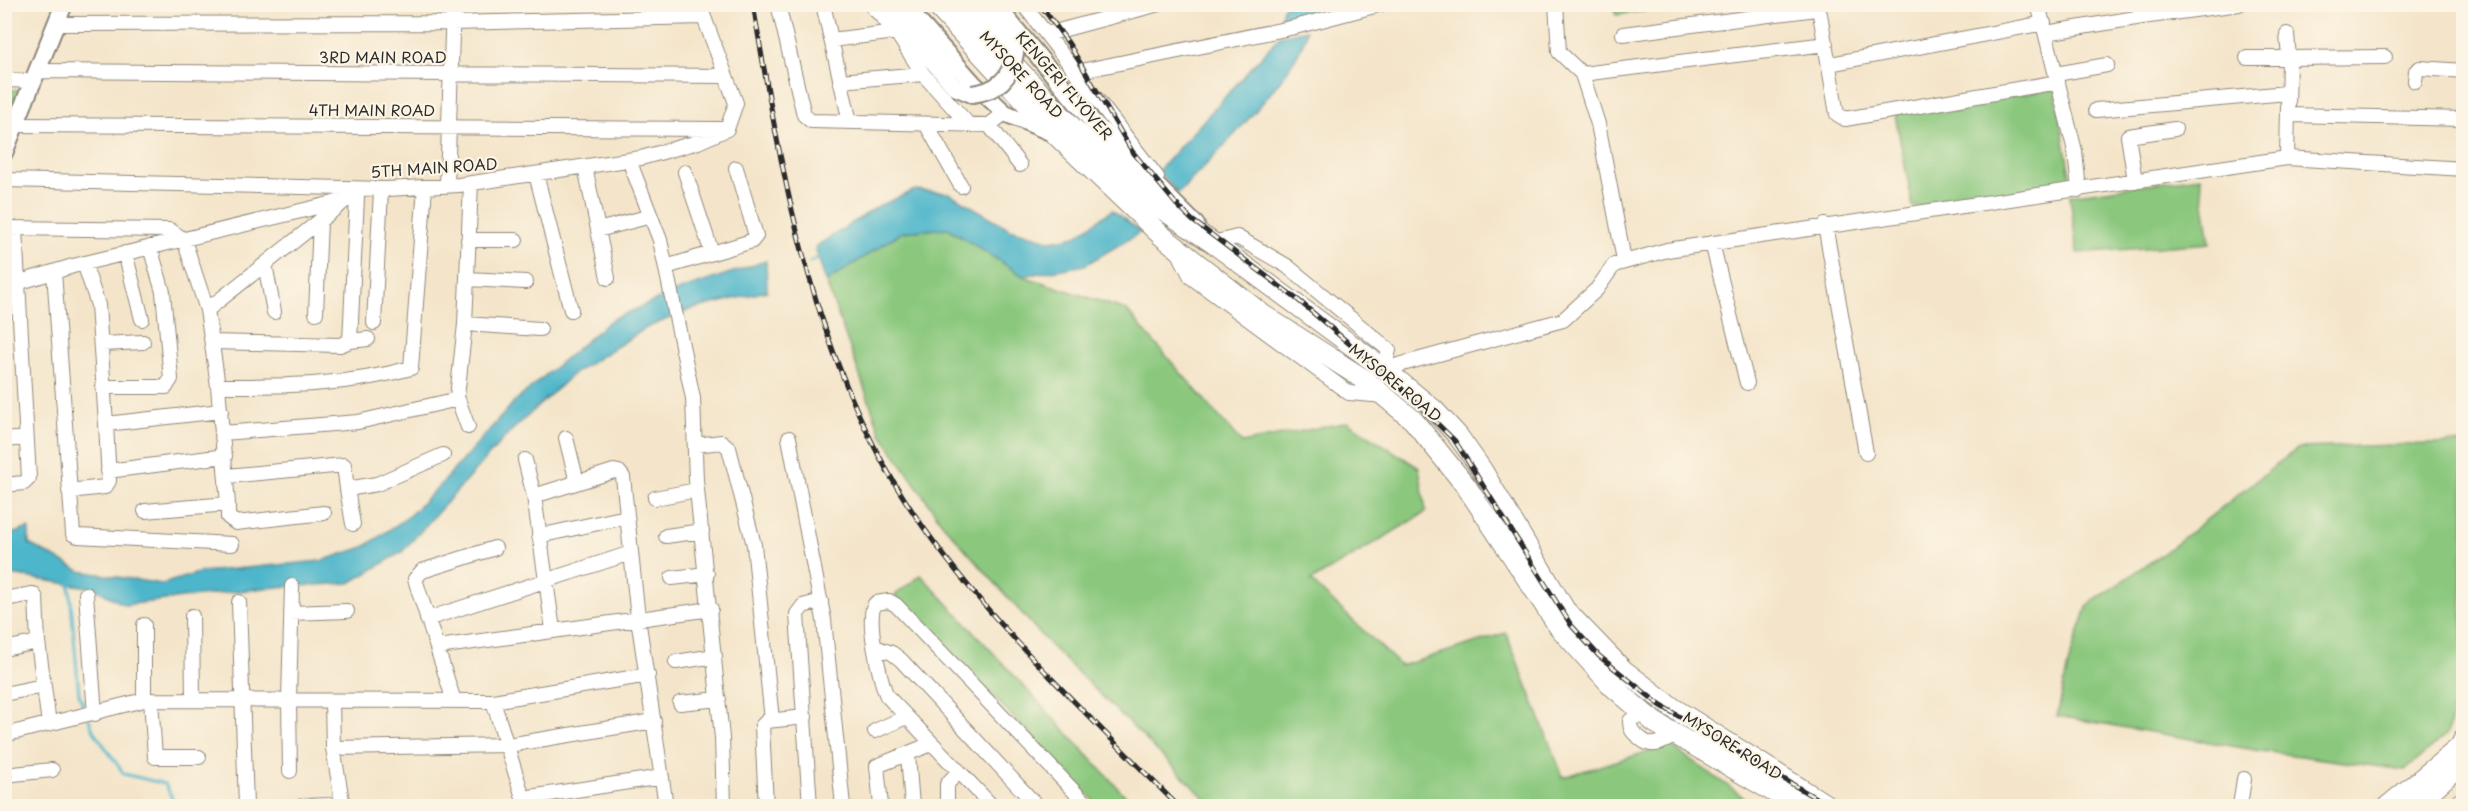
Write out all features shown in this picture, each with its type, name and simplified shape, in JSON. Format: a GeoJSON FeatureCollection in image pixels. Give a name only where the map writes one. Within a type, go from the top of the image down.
{"type":"FeatureCollection","features":[{"type":"Feature","properties":{"kind":"highway","name":"MYSORE ROAD"},"geometry":{"type":"LineString","coordinates":[[935,4],[1055,134],[1132,196],[1158,204],[1384,369],[1434,410],[1458,436],[1482,470],[1565,610],[1623,670],[1673,708],[1828,807]]}},
{"type":"Feature","properties":{"kind":"highway","name":"MYSORE ROAD"},"geometry":{"type":"LineString","coordinates":[[957,4],[1074,128],[1132,196]]}},
{"type":"Feature","properties":{"kind":"highway","name":"MYSORE ROAD"},"geometry":{"type":"LineString","coordinates":[[1158,204],[1176,247],[1263,315],[1365,380],[1413,420],[1466,486],[1559,627],[1612,686],[1648,716],[1676,735],[1798,807]]}},
{"type":"Feature","properties":{"kind":"highway"},"geometry":{"type":"LineString","coordinates":[[1648,716],[1673,708]]}},
{"type":"Feature","properties":{"kind":"highway"},"geometry":{"type":"LineString","coordinates":[[2388,807],[2460,747],[2463,739]]}},
{"type":"Feature","properties":{"kind":"highway"},"geometry":{"type":"LineString","coordinates":[[2414,807],[2463,761]]}},
{"type":"Feature","properties":{"kind":"highway"},"geometry":{"type":"LineString","coordinates":[[2457,807],[2463,801]]}},
{"type":"Feature","properties":{"kind":"main road"},"geometry":{"type":"LineString","coordinates":[[6,148],[37,76],[64,4]]}},
{"type":"Feature","properties":{"kind":"main road","name":"KENGERI FLYOVER"},"geometry":{"type":"LineString","coordinates":[[883,4],[956,87],[972,94],[987,92],[999,86],[1012,67],[1015,53],[1008,37],[978,4]]}},
{"type":"Feature","properties":{"kind":"main road"},"geometry":{"type":"LineString","coordinates":[[903,4],[973,83],[1005,113],[1055,134]]}},
{"type":"Feature","properties":{"kind":"main road","name":"KENGERI FLYOVER"},"geometry":{"type":"LineString","coordinates":[[994,4],[1158,204]]}},
{"type":"Feature","properties":{"kind":"street"},"geometry":{"type":"LineString","coordinates":[[447,185],[453,4]]}},
{"type":"Feature","properties":{"kind":"street"},"geometry":{"type":"LineString","coordinates":[[778,4],[804,115],[811,121],[989,125],[1005,113]]}},
{"type":"Feature","properties":{"kind":"street"},"geometry":{"type":"LineString","coordinates":[[823,4],[850,122]]}},
{"type":"Feature","properties":{"kind":"street"},"geometry":{"type":"LineString","coordinates":[[870,4],[896,32],[923,74],[969,125]]}},
{"type":"Feature","properties":{"kind":"street"},"geometry":{"type":"LineString","coordinates":[[1023,4],[1102,109],[1163,184],[1158,204]]}},
{"type":"Feature","properties":{"kind":"street"},"geometry":{"type":"LineString","coordinates":[[1047,34],[1159,4]]}},
{"type":"Feature","properties":{"kind":"street"},"geometry":{"type":"LineString","coordinates":[[1318,19],[1320,4]]}},
{"type":"Feature","properties":{"kind":"street"},"geometry":{"type":"LineString","coordinates":[[1076,72],[1288,28],[1382,4]]}},
{"type":"Feature","properties":{"kind":"street"},"geometry":{"type":"LineString","coordinates":[[1556,4],[1559,52],[1582,74],[1598,124],[1624,260]]}},
{"type":"Feature","properties":{"kind":"street"},"geometry":{"type":"LineString","coordinates":[[2038,4],[2075,151],[2079,190]]}},
{"type":"Feature","properties":{"kind":"street"},"geometry":{"type":"LineString","coordinates":[[1830,64],[2141,10],[2239,4]]}},
{"type":"Feature","properties":{"kind":"street"},"geometry":{"type":"LineString","coordinates":[[1623,34],[1816,9],[1820,14],[1830,64],[1837,114],[1845,119],[2108,65]]}},
{"type":"Feature","properties":{"kind":"street"},"geometry":{"type":"LineString","coordinates":[[56,24],[452,23],[701,11],[736,104],[727,129]]}},
{"type":"Feature","properties":{"kind":"street"},"geometry":{"type":"LineString","coordinates":[[831,40],[896,32]]}},
{"type":"Feature","properties":{"kind":"street"},"geometry":{"type":"LineString","coordinates":[[2287,34],[2289,58],[2287,158]]}},
{"type":"Feature","properties":{"kind":"street"},"geometry":{"type":"LineString","coordinates":[[1582,74],[1826,44]]}},
{"type":"Feature","properties":{"kind":"street"},"geometry":{"type":"LineString","coordinates":[[2247,58],[2385,57]]}},
{"type":"Feature","properties":{"kind":"street"},"geometry":{"type":"LineString","coordinates":[[2415,81],[2416,71],[2420,68],[2463,71]]}},
{"type":"Feature","properties":{"kind":"street","name":"3RD MAIN ROAD"},"geometry":{"type":"LineString","coordinates":[[4,80],[37,76],[452,73],[726,76]]}},
{"type":"Feature","properties":{"kind":"street"},"geometry":{"type":"LineString","coordinates":[[840,81],[923,74]]}},
{"type":"Feature","properties":{"kind":"street"},"geometry":{"type":"LineString","coordinates":[[2096,110],[2287,93]]}},
{"type":"Feature","properties":{"kind":"street"},"geometry":{"type":"LineString","coordinates":[[2288,115],[2463,119]]}},
{"type":"Feature","properties":{"kind":"street"},"geometry":{"type":"LineString","coordinates":[[926,124],[961,186]]}},
{"type":"Feature","properties":{"kind":"street","name":"4TH MAIN ROAD"},"geometry":{"type":"LineString","coordinates":[[16,125],[450,125],[727,129]]}},
{"type":"Feature","properties":{"kind":"street"},"geometry":{"type":"LineString","coordinates":[[989,125],[1020,165]]}},
{"type":"Feature","properties":{"kind":"street","name":"5TH MAIN ROAD"},"geometry":{"type":"LineString","coordinates":[[4,180],[384,190],[471,183],[629,160],[698,142],[727,129]]}},
{"type":"Feature","properties":{"kind":"street"},"geometry":{"type":"LineString","coordinates":[[2134,181],[2128,136],[2175,129]]}},
{"type":"Feature","properties":{"kind":"street"},"geometry":{"type":"LineString","coordinates":[[1384,369],[1563,320],[1597,289],[1614,265],[1624,260],[1712,243],[2287,158],[2463,169]]}},
{"type":"Feature","properties":{"kind":"street"},"geometry":{"type":"LineString","coordinates":[[629,160],[660,240],[693,398],[697,489],[719,699],[724,807]]}},
{"type":"Feature","properties":{"kind":"street"},"geometry":{"type":"LineString","coordinates":[[585,167],[608,278]]}},
{"type":"Feature","properties":{"kind":"street"},"geometry":{"type":"LineString","coordinates":[[666,267],[752,241],[756,236],[735,168]]}},
{"type":"Feature","properties":{"kind":"street"},"geometry":{"type":"LineString","coordinates":[[685,172],[712,253]]}},
{"type":"Feature","properties":{"kind":"street"},"geometry":{"type":"LineString","coordinates":[[536,174],[570,310]]}},
{"type":"Feature","properties":{"kind":"street"},"geometry":{"type":"LineString","coordinates":[[468,427],[457,397],[465,324],[471,183]]}},
{"type":"Feature","properties":{"kind":"street"},"geometry":{"type":"LineString","coordinates":[[218,386],[302,386],[381,377],[411,368],[425,187]]}},
{"type":"Feature","properties":{"kind":"street"},"geometry":{"type":"LineString","coordinates":[[4,287],[84,263],[384,190],[374,323]]}},
{"type":"Feature","properties":{"kind":"street"},"geometry":{"type":"LineString","coordinates":[[207,310],[320,220],[352,198]]}},
{"type":"Feature","properties":{"kind":"street"},"geometry":{"type":"LineString","coordinates":[[350,341],[352,198]]}},
{"type":"Feature","properties":{"kind":"street"},"geometry":{"type":"LineString","coordinates":[[598,230],[651,216]]}},
{"type":"Feature","properties":{"kind":"street"},"geometry":{"type":"LineString","coordinates":[[316,313],[320,220]]}},
{"type":"Feature","properties":{"kind":"street"},"geometry":{"type":"LineString","coordinates":[[1825,225],[1866,453]]}},
{"type":"Feature","properties":{"kind":"street"},"geometry":{"type":"LineString","coordinates":[[4,485],[27,481],[19,282],[10,229],[170,230],[184,240],[207,310],[223,433],[228,517],[236,523],[324,513]]}},
{"type":"Feature","properties":{"kind":"street"},"geometry":{"type":"LineString","coordinates":[[468,240],[516,240]]}},
{"type":"Feature","properties":{"kind":"street"},"geometry":{"type":"LineString","coordinates":[[1712,243],[1747,383]]}},
{"type":"Feature","properties":{"kind":"street"},"geometry":{"type":"LineString","coordinates":[[104,387],[166,387],[170,384],[170,338],[163,292],[150,247]]}},
{"type":"Feature","properties":{"kind":"street"},"geometry":{"type":"LineString","coordinates":[[125,253],[142,319]]}},
{"type":"Feature","properties":{"kind":"street"},"geometry":{"type":"LineString","coordinates":[[69,491],[105,487],[109,481],[98,305],[84,263]]}},
{"type":"Feature","properties":{"kind":"street"},"geometry":{"type":"LineString","coordinates":[[265,264],[274,312]]}},
{"type":"Feature","properties":{"kind":"street"},"geometry":{"type":"LineString","coordinates":[[54,272],[71,530],[78,536],[232,544]]}},
{"type":"Feature","properties":{"kind":"street"},"geometry":{"type":"LineString","coordinates":[[467,279],[526,282]]}},
{"type":"Feature","properties":{"kind":"street"},"geometry":{"type":"LineString","coordinates":[[465,324],[540,329]]}},
{"type":"Feature","properties":{"kind":"street"},"geometry":{"type":"LineString","coordinates":[[212,342],[340,345],[350,341],[368,339]]}},
{"type":"Feature","properties":{"kind":"street"},"geometry":{"type":"LineString","coordinates":[[102,344],[142,342]]}},
{"type":"Feature","properties":{"kind":"street"},"geometry":{"type":"LineString","coordinates":[[223,433],[358,422],[427,408],[457,397]]}},
{"type":"Feature","properties":{"kind":"street"},"geometry":{"type":"LineString","coordinates":[[106,424],[220,411]]}},
{"type":"Feature","properties":{"kind":"street"},"geometry":{"type":"LineString","coordinates":[[4,440],[26,438]]}},
{"type":"Feature","properties":{"kind":"street"},"geometry":{"type":"LineString","coordinates":[[566,438],[577,482]]}},
{"type":"Feature","properties":{"kind":"street"},"geometry":{"type":"LineString","coordinates":[[789,438],[821,600],[840,753],[843,807]]}},
{"type":"Feature","properties":{"kind":"street"},"geometry":{"type":"LineString","coordinates":[[695,445],[722,442],[729,447],[754,545],[772,720]]}},
{"type":"Feature","properties":{"kind":"street"},"geometry":{"type":"LineString","coordinates":[[347,489],[377,484],[443,455]]}},
{"type":"Feature","properties":{"kind":"street"},"geometry":{"type":"LineString","coordinates":[[108,471],[225,456]]}},
{"type":"Feature","properties":{"kind":"street"},"geometry":{"type":"LineString","coordinates":[[525,460],[534,496],[544,581],[553,630]]}},
{"type":"Feature","properties":{"kind":"street"},"geometry":{"type":"LineString","coordinates":[[227,476],[344,465],[353,524]]}},
{"type":"Feature","properties":{"kind":"street"},"geometry":{"type":"LineString","coordinates":[[534,496],[619,472],[623,477],[638,618],[666,807]]}},
{"type":"Feature","properties":{"kind":"street"},"geometry":{"type":"LineString","coordinates":[[655,498],[697,489]]}},
{"type":"Feature","properties":{"kind":"street"},"geometry":{"type":"LineString","coordinates":[[145,511],[228,504]]}},
{"type":"Feature","properties":{"kind":"street"},"geometry":{"type":"LineString","coordinates":[[539,536],[626,516]]}},
{"type":"Feature","properties":{"kind":"street"},"geometry":{"type":"LineString","coordinates":[[666,536],[702,531]]}},
{"type":"Feature","properties":{"kind":"street"},"geometry":{"type":"LineString","coordinates":[[453,701],[415,579],[418,573],[495,548]]}},
{"type":"Feature","properties":{"kind":"street"},"geometry":{"type":"LineString","coordinates":[[427,619],[631,553]]}},
{"type":"Feature","properties":{"kind":"street"},"geometry":{"type":"LineString","coordinates":[[672,578],[707,574]]}},
{"type":"Feature","properties":{"kind":"street"},"geometry":{"type":"LineString","coordinates":[[290,771],[292,586]]}},
{"type":"Feature","properties":{"kind":"street"},"geometry":{"type":"LineString","coordinates":[[4,599],[27,594],[33,594],[36,598],[38,642],[49,724]]}},
{"type":"Feature","properties":{"kind":"street"},"geometry":{"type":"LineString","coordinates":[[86,594],[90,715]]}},
{"type":"Feature","properties":{"kind":"street"},"geometry":{"type":"LineString","coordinates":[[810,807],[796,614],[803,606],[821,600]]}},
{"type":"Feature","properties":{"kind":"street"},"geometry":{"type":"LineString","coordinates":[[992,807],[981,800],[959,771],[906,717],[882,687],[871,606],[889,601],[1088,807]]}},
{"type":"Feature","properties":{"kind":"street"},"geometry":{"type":"LineString","coordinates":[[239,602],[240,700],[246,807]]}},
{"type":"Feature","properties":{"kind":"street"},"geometry":{"type":"LineString","coordinates":[[438,647],[711,609]]}},
{"type":"Feature","properties":{"kind":"street"},"geometry":{"type":"LineString","coordinates":[[291,613],[347,611]]}},
{"type":"Feature","properties":{"kind":"street"},"geometry":{"type":"LineString","coordinates":[[192,616],[193,700]]}},
{"type":"Feature","properties":{"kind":"street"},"geometry":{"type":"LineString","coordinates":[[144,625],[147,700],[155,757],[199,757]]}},
{"type":"Feature","properties":{"kind":"street"},"geometry":{"type":"LineString","coordinates":[[4,649],[38,642]]}},
{"type":"Feature","properties":{"kind":"street"},"geometry":{"type":"LineString","coordinates":[[875,647],[892,653],[901,660],[1037,807]]}},
{"type":"Feature","properties":{"kind":"street"},"geometry":{"type":"LineString","coordinates":[[676,662],[715,656]]}},
{"type":"Feature","properties":{"kind":"street"},"geometry":{"type":"LineString","coordinates":[[4,735],[147,700],[493,701],[648,675]]}},
{"type":"Feature","properties":{"kind":"street"},"geometry":{"type":"LineString","coordinates":[[4,694],[43,686]]}},
{"type":"Feature","properties":{"kind":"street"},"geometry":{"type":"LineString","coordinates":[[680,703],[719,699]]}},
{"type":"Feature","properties":{"kind":"street"},"geometry":{"type":"LineString","coordinates":[[302,807],[338,806],[332,701]]}},
{"type":"Feature","properties":{"kind":"street"},"geometry":{"type":"LineString","coordinates":[[493,701],[524,802],[662,777]]}},
{"type":"Feature","properties":{"kind":"street"},"geometry":{"type":"LineString","coordinates":[[766,807],[763,723],[805,717]]}},
{"type":"Feature","properties":{"kind":"street"},"geometry":{"type":"LineString","coordinates":[[875,730],[906,717]]}},
{"type":"Feature","properties":{"kind":"street"},"geometry":{"type":"LineString","coordinates":[[333,748],[508,745],[654,721]]}},
{"type":"Feature","properties":{"kind":"street"},"geometry":{"type":"LineString","coordinates":[[882,807],[877,766],[931,744]]}},
{"type":"Feature","properties":{"kind":"street"},"geometry":{"type":"LineString","coordinates":[[908,755],[912,807]]}},
{"type":"Feature","properties":{"kind":"street"},"geometry":{"type":"LineString","coordinates":[[4,775],[52,770]]}},
{"type":"Feature","properties":{"kind":"street"},"geometry":{"type":"LineString","coordinates":[[947,807],[947,784],[959,771]]}},
{"type":"Feature","properties":{"kind":"street"},"geometry":{"type":"LineString","coordinates":[[2240,807],[2244,778]]}},
{"type":"Feature","properties":{"kind":"green space"},"geometry":{"type":"Polygon","coordinates":[[[1614,4],[1681,4],[1681,5],[1616,15],[1614,4]]]}},
{"type":"Feature","properties":{"kind":"green space"},"geometry":{"type":"Polygon","coordinates":[[[2055,89],[2072,187],[1913,207],[1895,114],[2055,89]]]}},
{"type":"Feature","properties":{"kind":"green space"},"geometry":{"type":"Polygon","coordinates":[[[5,90],[21,90],[5,133],[5,90]]]}},
{"type":"Feature","properties":{"kind":"green space"},"geometry":{"type":"Polygon","coordinates":[[[2200,177],[2210,243],[2077,253],[2070,195],[2200,177]]]}},
{"type":"Feature","properties":{"kind":"green space"},"geometry":{"type":"Polygon","coordinates":[[[948,228],[1023,276],[1126,310],[1242,443],[1348,422],[1419,468],[1426,512],[1311,581],[1401,666],[1506,633],[1563,777],[1670,745],[1756,806],[1213,806],[1049,644],[942,523],[881,434],[826,282],[902,232],[948,228]]]}},
{"type":"Feature","properties":{"kind":"green space"},"geometry":{"type":"Polygon","coordinates":[[[2463,443],[2464,551],[2461,554],[2463,669],[2447,734],[2405,770],[2261,751],[2057,716],[2069,661],[2088,605],[2165,552],[2298,448],[2463,443]]]}},
{"type":"Feature","properties":{"kind":"green space"},"geometry":{"type":"Polygon","coordinates":[[[921,575],[1132,803],[1127,806],[1099,806],[895,595],[921,575]]]}},
{"type":"Feature","properties":{"kind":"water"},"geometry":{"type":"Polygon","coordinates":[[[1284,5],[1311,5],[1308,20],[1278,27],[1284,5]]]}},
{"type":"Feature","properties":{"kind":"water"},"geometry":{"type":"Polygon","coordinates":[[[1306,30],[1302,46],[1273,89],[1253,114],[1178,194],[1158,171],[1280,36],[1306,30]]]}},
{"type":"Feature","properties":{"kind":"water"},"geometry":{"type":"Polygon","coordinates":[[[915,190],[949,193],[1010,229],[1052,241],[1076,236],[1112,210],[1141,232],[1085,265],[1023,276],[948,228],[902,232],[826,282],[815,247],[877,207],[915,190]]]}},
{"type":"Feature","properties":{"kind":"water"},"geometry":{"type":"Polygon","coordinates":[[[766,261],[767,291],[689,310],[646,328],[573,374],[509,433],[402,552],[350,583],[264,588],[125,605],[94,588],[5,574],[4,536],[29,528],[29,544],[80,571],[162,584],[201,572],[321,561],[364,547],[408,517],[443,482],[515,401],[611,320],[680,290],[766,261]]]}},
{"type":"Feature","properties":{"kind":"waterway"},"geometry":{"type":"LineString","coordinates":[[810,262],[822,256]]}},
{"type":"Feature","properties":{"kind":"waterway"},"geometry":{"type":"LineString","coordinates":[[69,580],[79,694],[85,710]]}},
{"type":"Feature","properties":{"kind":"waterway"},"geometry":{"type":"LineString","coordinates":[[89,719],[93,730],[124,774],[165,784],[176,806]]}},
{"type":"Feature","properties":{"kind":"railway"},"geometry":{"type":"LineString","coordinates":[[753,4],[773,120],[813,291],[831,346],[878,454],[906,502],[976,595],[1056,683],[1178,806]]}},
{"type":"Feature","properties":{"kind":"railway"},"geometry":{"type":"LineString","coordinates":[[1040,4],[1069,44],[1132,151],[1176,204],[1192,220],[1298,300],[1399,386],[1455,441],[1571,625],[1599,656],[1660,705],[1829,806]]}}]}
